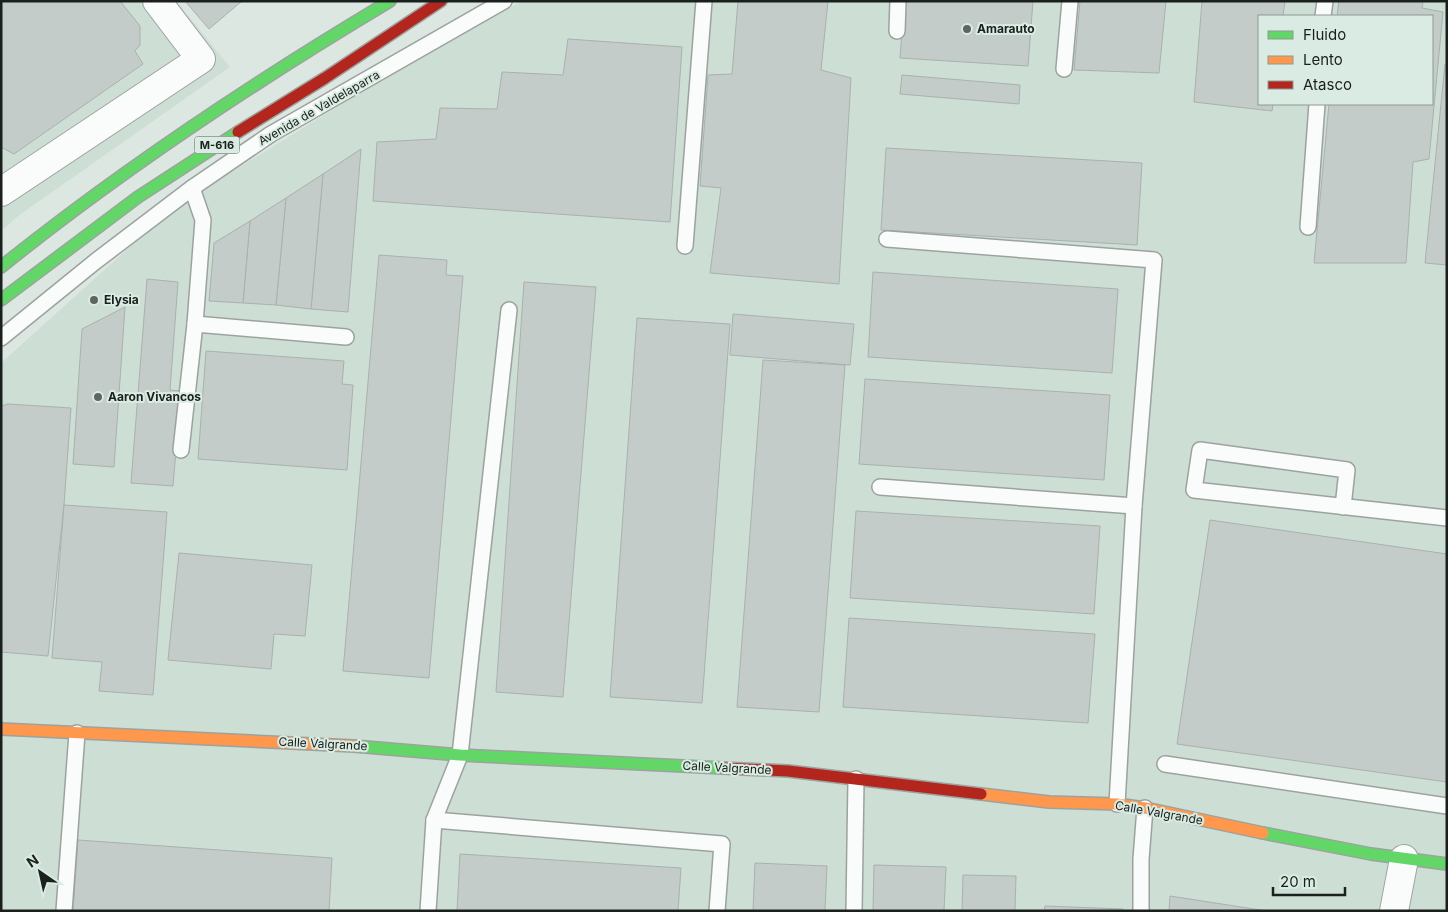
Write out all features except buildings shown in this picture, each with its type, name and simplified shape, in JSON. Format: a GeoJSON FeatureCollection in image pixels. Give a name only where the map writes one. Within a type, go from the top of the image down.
{"type":"FeatureCollection","features":[{"type":"Feature","properties":{"kind":"main road","name":"M-616"},"geometry":{"type":"LineString","coordinates":[[1,267],[31,242],[121,176],[286,65],[390,1]]}},
{"type":"Feature","properties":{"kind":"main road","name":"Avenida de Valdelaparra"},"geometry":{"type":"LineString","coordinates":[[1,300],[146,192],[241,130],[326,78],[441,1]]}},
{"type":"Feature","properties":{"kind":"main road","name":"Calle Valgrande"},"geometry":{"type":"LineString","coordinates":[[1,728],[327,744],[460,754],[788,771],[1049,802],[1117,804],[1145,808],[1337,848],[1404,860],[1447,864]]}},
{"type":"Feature","properties":{"kind":"street"},"geometry":{"type":"LineString","coordinates":[[2,191],[201,59],[157,1]]}},
{"type":"Feature","properties":{"kind":"street"},"geometry":{"type":"LineString","coordinates":[[1394,911],[1404,860]]}},
{"type":"Feature","properties":{"kind":"lane","name":"Avenida de Valdelaparra"},"geometry":{"type":"LineString","coordinates":[[1,338],[192,188],[271,134],[504,1]]}},
{"type":"Feature","properties":{"kind":"lane"},"geometry":{"type":"LineString","coordinates":[[685,246],[704,1]]}},
{"type":"Feature","properties":{"kind":"lane"},"geometry":{"type":"LineString","coordinates":[[897,32],[898,1]]}},
{"type":"Feature","properties":{"kind":"lane"},"geometry":{"type":"LineString","coordinates":[[1064,69],[1070,1]]}},
{"type":"Feature","properties":{"kind":"lane"},"geometry":{"type":"LineString","coordinates":[[1324,15],[1325,1]]}},
{"type":"Feature","properties":{"kind":"lane"},"geometry":{"type":"LineString","coordinates":[[1308,227],[1317,105]]}},
{"type":"Feature","properties":{"kind":"lane"},"geometry":{"type":"LineString","coordinates":[[181,450],[195,324],[203,220],[192,188]]}},
{"type":"Feature","properties":{"kind":"lane"},"geometry":{"type":"LineString","coordinates":[[96,262],[98,226]]}},
{"type":"Feature","properties":{"kind":"lane"},"geometry":{"type":"LineString","coordinates":[[886,239],[1154,260],[1134,506],[1117,804]]}},
{"type":"Feature","properties":{"kind":"lane"},"geometry":{"type":"LineString","coordinates":[[428,911],[434,820],[460,754],[509,310]]}},
{"type":"Feature","properties":{"kind":"lane"},"geometry":{"type":"LineString","coordinates":[[195,324],[346,337]]}},
{"type":"Feature","properties":{"kind":"lane"},"geometry":{"type":"LineString","coordinates":[[1342,507],[1347,470],[1200,450],[1194,490],[1342,507],[1447,518]]}},
{"type":"Feature","properties":{"kind":"lane"},"geometry":{"type":"LineString","coordinates":[[880,487],[1134,506]]}},
{"type":"Feature","properties":{"kind":"lane"},"geometry":{"type":"LineString","coordinates":[[64,911],[77,733]]}},
{"type":"Feature","properties":{"kind":"lane"},"geometry":{"type":"LineString","coordinates":[[1165,764],[1447,806]]}},
{"type":"Feature","properties":{"kind":"lane"},"geometry":{"type":"LineString","coordinates":[[854,911],[856,779]]}},
{"type":"Feature","properties":{"kind":"lane"},"geometry":{"type":"LineString","coordinates":[[1140,911],[1145,808]]}},
{"type":"Feature","properties":{"kind":"lane"},"geometry":{"type":"LineString","coordinates":[[434,820],[722,844],[717,911]]}},
{"type":"Feature","properties":{"kind":"shaded area"},"geometry":{"type":"Polygon","coordinates":[[[1,1],[176,1],[230,67],[18,216],[1,231],[1,1]]]}},
{"type":"Feature","properties":{"kind":"shaded area"},"geometry":{"type":"Polygon","coordinates":[[[523,1],[1447,1],[1447,911],[1,911],[1,363],[172,209],[466,27],[523,1]]]}},
{"type":"Feature","properties":{"kind":"traffic: fast"},"geometry":{"type":"LineString","coordinates":[[1,267],[94,195],[191,127],[240,94],[390,1]]}},
{"type":"Feature","properties":{"kind":"traffic: fast"},"geometry":{"type":"LineString","coordinates":[[1,300],[138,197],[238,132]]}},
{"type":"Feature","properties":{"kind":"traffic: fast"},"geometry":{"type":"LineString","coordinates":[[354,746],[460,755],[723,768]]}},
{"type":"Feature","properties":{"kind":"traffic: fast"},"geometry":{"type":"LineString","coordinates":[[1263,833],[1371,854],[1447,864]]}},
{"type":"Feature","properties":{"kind":"traffic: slow"},"geometry":{"type":"LineString","coordinates":[[1,729],[354,746]]}},
{"type":"Feature","properties":{"kind":"traffic: slow"},"geometry":{"type":"LineString","coordinates":[[981,794],[1049,802],[1117,804],[1145,808],[1263,833]]}},
{"type":"Feature","properties":{"kind":"traffic: jam"},"geometry":{"type":"LineString","coordinates":[[238,132],[325,78],[441,1]]}},
{"type":"Feature","properties":{"kind":"traffic: jam"},"geometry":{"type":"LineString","coordinates":[[723,768],[788,771],[981,794]]}},
{"type":"Feature","properties":{"kind":"place","name":"Amarauto"},"geometry":{"type":"Point","coordinates":[967,29]}},
{"type":"Feature","properties":{"kind":"place","name":"Elysia"},"geometry":{"type":"Point","coordinates":[94,300]}},
{"type":"Feature","properties":{"kind":"place","name":"Aaron Vivancos"},"geometry":{"type":"Point","coordinates":[98,397]}}]}
